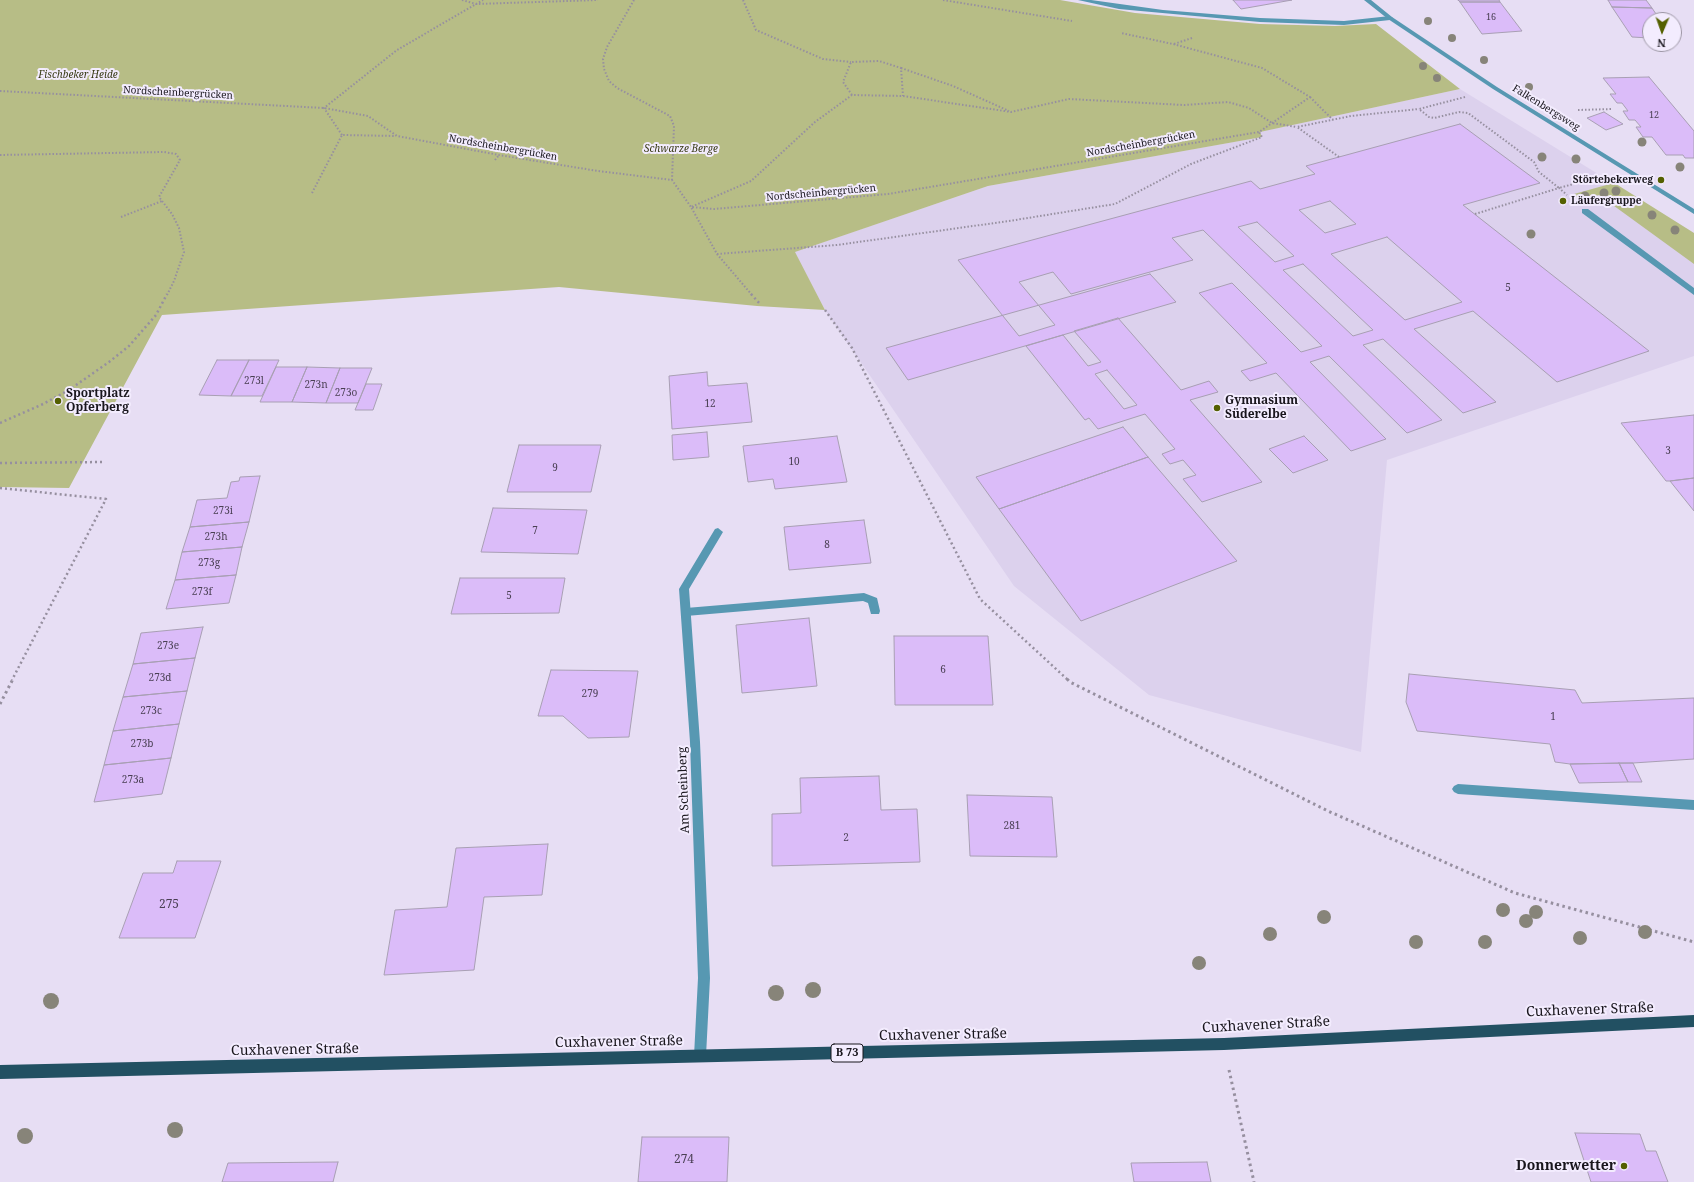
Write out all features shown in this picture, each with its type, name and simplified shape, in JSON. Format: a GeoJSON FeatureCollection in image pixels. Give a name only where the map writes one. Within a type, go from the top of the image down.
{"type":"FeatureCollection","features":[{"type":"Feature","properties":{"kind":"main road","name":"Cuxhavener Straße"},"geometry":{"type":"LineString","coordinates":[[0,1072],[1224,1044],[1419,1033],[1694,1021]]}},
{"type":"Feature","properties":{"kind":"street"},"geometry":{"type":"LineString","coordinates":[[1081,0],[1119,7],[1260,20],[1368,22],[1390,18]]}},
{"type":"Feature","properties":{"kind":"street","name":"Falkenbergsweg"},"geometry":{"type":"LineString","coordinates":[[1367,0],[1390,18],[1495,88],[1694,212]]}},
{"type":"Feature","properties":{"kind":"street"},"geometry":{"type":"LineString","coordinates":[[1585,211],[1694,292]]}},
{"type":"Feature","properties":{"kind":"street","name":"Am Scheinberg"},"geometry":{"type":"LineString","coordinates":[[700,1056],[704,978],[695,742],[684,589],[718,532]]}},
{"type":"Feature","properties":{"kind":"street"},"geometry":{"type":"LineString","coordinates":[[686,612],[864,597],[873,601],[875,611]]}},
{"type":"Feature","properties":{"kind":"street"},"geometry":{"type":"LineString","coordinates":[[1458,789],[1694,805]]}},
{"type":"Feature","properties":{"kind":"path"},"geometry":{"type":"LineString","coordinates":[[462,0],[476,4],[598,0]]}},
{"type":"Feature","properties":{"kind":"path"},"geometry":{"type":"LineString","coordinates":[[312,193],[342,135],[324,108],[397,50],[483,0]]}},
{"type":"Feature","properties":{"kind":"path"},"geometry":{"type":"LineString","coordinates":[[634,0],[607,47],[603,59],[604,69],[609,81],[617,88],[670,116],[674,126],[672,180],[691,207],[717,254],[760,304]]}},
{"type":"Feature","properties":{"kind":"path"},"geometry":{"type":"LineString","coordinates":[[743,0],[756,30],[823,59],[851,62],[879,61],[953,86],[992,102],[1011,112]]}},
{"type":"Feature","properties":{"kind":"path"},"geometry":{"type":"LineString","coordinates":[[943,0],[1074,22]]}},
{"type":"Feature","properties":{"kind":"path"},"geometry":{"type":"LineString","coordinates":[[1120,32],[1173,44],[1262,68],[1310,96],[1333,120]]}},
{"type":"Feature","properties":{"kind":"path"},"geometry":{"type":"LineString","coordinates":[[851,62],[843,82],[852,95]]}},
{"type":"Feature","properties":{"kind":"path"},"geometry":{"type":"LineString","coordinates":[[901,68],[903,96]]}},
{"type":"Feature","properties":{"kind":"path"},"geometry":{"type":"LineString","coordinates":[[691,207],[751,180],[816,122],[852,95],[903,96],[1011,112],[1069,99],[1184,105],[1228,102],[1249,108],[1272,123],[1297,127],[1351,116],[1419,108],[1495,88]]}},
{"type":"Feature","properties":{"kind":"path","name":"Nordscheinbergrücken"},"geometry":{"type":"LineString","coordinates":[[0,91],[324,108],[368,116],[396,136]]}},
{"type":"Feature","properties":{"kind":"path"},"geometry":{"type":"LineString","coordinates":[[717,254],[837,245],[1009,221],[1115,204],[1191,164],[1262,137],[1259,132],[1310,96]]}},
{"type":"Feature","properties":{"kind":"path"},"geometry":{"type":"LineString","coordinates":[[1419,108],[1429,117],[1434,118],[1458,112],[1468,113],[1534,162],[1539,172],[1559,188]]}},
{"type":"Feature","properties":{"kind":"path"},"geometry":{"type":"LineString","coordinates":[[1297,127],[1339,157]]}},
{"type":"Feature","properties":{"kind":"path","name":"Nordscheinbergrücken"},"geometry":{"type":"LineString","coordinates":[[691,207],[714,209],[888,194],[1259,132]]}},
{"type":"Feature","properties":{"kind":"path","name":"Nordscheinbergrücken"},"geometry":{"type":"LineString","coordinates":[[342,135],[396,136],[598,171],[672,180]]}},
{"type":"Feature","properties":{"kind":"path"},"geometry":{"type":"LineString","coordinates":[[0,155],[164,152],[176,154],[180,160],[160,197],[172,214],[179,228],[184,252],[174,281],[156,315],[129,346],[89,377],[43,404],[0,423]]}},
{"type":"Feature","properties":{"kind":"path"},"geometry":{"type":"LineString","coordinates":[[495,160],[499,155]]}},
{"type":"Feature","properties":{"kind":"path"},"geometry":{"type":"LineString","coordinates":[[1475,214],[1600,176]]}},
{"type":"Feature","properties":{"kind":"path"},"geometry":{"type":"LineString","coordinates":[[121,217],[162,201]]}},
{"type":"Feature","properties":{"kind":"path"},"geometry":{"type":"LineString","coordinates":[[825,310],[852,348],[980,599],[1070,682],[1328,811],[1515,893],[1694,942]]}},
{"type":"Feature","properties":{"kind":"path"},"geometry":{"type":"LineString","coordinates":[[0,463],[105,462]]}},
{"type":"Feature","properties":{"kind":"path"},"geometry":{"type":"LineString","coordinates":[[0,488],[106,499],[0,704]]}},
{"type":"Feature","properties":{"kind":"path"},"geometry":{"type":"LineString","coordinates":[[1224,1044],[1254,1182]]}},
{"type":"Feature","properties":{"kind":"shaded area","name":"Gymnasium Süderelbe"},"geometry":{"type":"Polygon","coordinates":[[[1460,89],[1694,233],[1694,356],[1387,460],[1361,752],[1149,695],[1014,586],[825,310],[794,252],[988,186],[1261,137],[1259,132],[1460,89]]]}},
{"type":"Feature","properties":{"kind":"green space","name":"Schwarze Berge"},"geometry":{"type":"Polygon","coordinates":[[[0,0],[1060,0],[1135,13],[1260,24],[1335,26],[1376,24],[1460,89],[1260,132],[1262,137],[988,186],[795,252],[825,310],[757,306],[559,287],[162,315],[69,488],[0,487],[0,0]]]}},
{"type":"Feature","properties":{"kind":"green space"},"geometry":{"type":"Polygon","coordinates":[[[1610,184],[1616,184],[1694,233],[1694,264],[1599,195],[1581,200],[1574,194],[1610,184]]]}},
{"type":"Feature","properties":{"kind":"building"},"geometry":{"type":"Polygon","coordinates":[[[1233,0],[1292,0],[1241,9],[1233,0]]]}},
{"type":"Feature","properties":{"kind":"building"},"geometry":{"type":"Polygon","coordinates":[[[1458,0],[1499,0],[1500,2],[1460,2],[1458,0]]]}},
{"type":"Feature","properties":{"kind":"building"},"geometry":{"type":"Polygon","coordinates":[[[1608,0],[1646,0],[1652,8],[1612,7],[1608,0]]]}},
{"type":"Feature","properties":{"kind":"building"},"geometry":{"type":"Polygon","coordinates":[[[1460,2],[1500,2],[1522,31],[1482,34],[1460,2]]]}},
{"type":"Feature","properties":{"kind":"building"},"geometry":{"type":"Polygon","coordinates":[[[1612,7],[1652,8],[1655,12],[1642,12],[1642,38],[1632,37],[1612,7]]]}},
{"type":"Feature","properties":{"kind":"building"},"geometry":{"type":"Polygon","coordinates":[[[1649,77],[1694,131],[1694,158],[1685,158],[1683,155],[1666,155],[1652,137],[1643,137],[1636,127],[1641,127],[1635,120],[1629,120],[1623,111],[1628,111],[1622,103],[1617,103],[1610,94],[1616,94],[1603,78],[1649,77]]]}},
{"type":"Feature","properties":{"kind":"building"},"geometry":{"type":"Polygon","coordinates":[[[1604,112],[1623,124],[1606,130],[1587,118],[1604,112]]]}},
{"type":"Feature","properties":{"kind":"building"},"geometry":{"type":"Polygon","coordinates":[[[1460,124],[1540,183],[1463,205],[1649,351],[1557,382],[1473,311],[1414,329],[1496,402],[1463,413],[1383,339],[1363,345],[1442,420],[1407,433],[1329,356],[1310,362],[1386,439],[1351,451],[1276,373],[1250,381],[1241,371],[1267,363],[1199,293],[1232,283],[1301,352],[1322,346],[1203,230],[1172,238],[1193,260],[1071,294],[1053,272],[1019,282],[1055,325],[1019,336],[958,260],[1251,181],[1260,189],[1315,174],[1306,166],[1460,124]],[[1330,201],[1299,210],[1325,233],[1356,224],[1330,201]],[[1257,222],[1238,227],[1275,262],[1294,256],[1257,222]],[[1387,237],[1331,254],[1405,320],[1462,302],[1387,237]],[[1303,264],[1283,270],[1353,336],[1373,330],[1303,264]]]}},
{"type":"Feature","properties":{"kind":"building"},"geometry":{"type":"Polygon","coordinates":[[[1150,274],[1176,302],[908,380],[886,348],[1150,274]]]}},
{"type":"Feature","properties":{"kind":"building"},"geometry":{"type":"Polygon","coordinates":[[[1118,318],[1181,390],[1209,381],[1218,392],[1190,400],[1262,482],[1202,502],[1183,479],[1196,475],[1183,460],[1170,464],[1162,454],[1175,449],[1145,414],[1098,429],[1089,418],[1085,420],[1026,346],[1063,335],[1088,366],[1101,362],[1074,331],[1118,318]],[[1107,370],[1095,374],[1124,409],[1137,405],[1107,370]]]}},
{"type":"Feature","properties":{"kind":"building"},"geometry":{"type":"Polygon","coordinates":[[[217,360],[249,360],[231,396],[199,395],[217,360]]]}},
{"type":"Feature","properties":{"kind":"building"},"geometry":{"type":"Polygon","coordinates":[[[249,360],[279,360],[262,396],[231,396],[249,360]]]}},
{"type":"Feature","properties":{"kind":"building"},"geometry":{"type":"Polygon","coordinates":[[[276,367],[307,367],[292,402],[260,402],[276,367]]]}},
{"type":"Feature","properties":{"kind":"building"},"geometry":{"type":"Polygon","coordinates":[[[307,367],[340,368],[326,403],[292,402],[307,367]]]}},
{"type":"Feature","properties":{"kind":"building"},"geometry":{"type":"Polygon","coordinates":[[[340,368],[372,368],[358,403],[326,403],[340,368]]]}},
{"type":"Feature","properties":{"kind":"building"},"geometry":{"type":"Polygon","coordinates":[[[707,372],[708,386],[747,383],[752,422],[672,429],[669,376],[707,372]]]}},
{"type":"Feature","properties":{"kind":"building"},"geometry":{"type":"Polygon","coordinates":[[[366,384],[382,384],[373,410],[355,410],[366,384]]]}},
{"type":"Feature","properties":{"kind":"building"},"geometry":{"type":"Polygon","coordinates":[[[1694,415],[1694,478],[1670,481],[1666,481],[1621,423],[1694,415]]]}},
{"type":"Feature","properties":{"kind":"building"},"geometry":{"type":"Polygon","coordinates":[[[1123,427],[1148,457],[999,509],[976,477],[1123,427]]]}},
{"type":"Feature","properties":{"kind":"building"},"geometry":{"type":"Polygon","coordinates":[[[707,432],[709,457],[673,460],[672,435],[707,432]]]}},
{"type":"Feature","properties":{"kind":"building"},"geometry":{"type":"Polygon","coordinates":[[[837,436],[847,482],[775,489],[773,479],[748,482],[743,446],[837,436]]]}},
{"type":"Feature","properties":{"kind":"building"},"geometry":{"type":"Polygon","coordinates":[[[1304,436],[1328,460],[1293,473],[1269,449],[1304,436]]]}},
{"type":"Feature","properties":{"kind":"building"},"geometry":{"type":"Polygon","coordinates":[[[519,445],[601,445],[591,492],[507,492],[519,445]]]}},
{"type":"Feature","properties":{"kind":"building"},"geometry":{"type":"Polygon","coordinates":[[[1148,457],[1237,561],[1081,621],[999,509],[1148,457]]]}},
{"type":"Feature","properties":{"kind":"building"},"geometry":{"type":"Polygon","coordinates":[[[260,476],[249,522],[190,527],[197,500],[227,498],[231,482],[239,481],[240,477],[260,476]]]}},
{"type":"Feature","properties":{"kind":"building"},"geometry":{"type":"Polygon","coordinates":[[[1694,478],[1694,511],[1670,481],[1694,478]]]}},
{"type":"Feature","properties":{"kind":"building"},"geometry":{"type":"Polygon","coordinates":[[[493,508],[587,510],[578,554],[481,552],[493,508]]]}},
{"type":"Feature","properties":{"kind":"building"},"geometry":{"type":"Polygon","coordinates":[[[864,520],[871,563],[789,570],[784,527],[864,520]]]}},
{"type":"Feature","properties":{"kind":"building"},"geometry":{"type":"Polygon","coordinates":[[[249,522],[242,547],[182,552],[190,527],[249,522]]]}},
{"type":"Feature","properties":{"kind":"building"},"geometry":{"type":"Polygon","coordinates":[[[242,547],[236,575],[175,580],[182,552],[242,547]]]}},
{"type":"Feature","properties":{"kind":"building"},"geometry":{"type":"Polygon","coordinates":[[[236,575],[229,603],[166,609],[175,580],[236,575]]]}},
{"type":"Feature","properties":{"kind":"building"},"geometry":{"type":"Polygon","coordinates":[[[460,578],[565,578],[559,613],[451,614],[460,578]]]}},
{"type":"Feature","properties":{"kind":"building"},"geometry":{"type":"Polygon","coordinates":[[[809,618],[817,686],[742,693],[736,625],[809,618]]]}},
{"type":"Feature","properties":{"kind":"building"},"geometry":{"type":"Polygon","coordinates":[[[203,627],[195,658],[133,664],[141,633],[203,627]]]}},
{"type":"Feature","properties":{"kind":"building"},"geometry":{"type":"Polygon","coordinates":[[[894,636],[988,636],[993,705],[895,705],[894,636]]]}},
{"type":"Feature","properties":{"kind":"building"},"geometry":{"type":"Polygon","coordinates":[[[195,658],[187,691],[123,697],[133,664],[195,658]]]}},
{"type":"Feature","properties":{"kind":"building"},"geometry":{"type":"Polygon","coordinates":[[[551,670],[638,671],[629,737],[588,738],[563,716],[538,716],[551,670]]]}},
{"type":"Feature","properties":{"kind":"building"},"geometry":{"type":"Polygon","coordinates":[[[1409,674],[1575,690],[1582,703],[1694,698],[1694,759],[1633,763],[1570,764],[1555,762],[1550,744],[1417,731],[1406,702],[1409,674]]]}},
{"type":"Feature","properties":{"kind":"building"},"geometry":{"type":"Polygon","coordinates":[[[187,691],[179,724],[113,731],[123,697],[187,691]]]}},
{"type":"Feature","properties":{"kind":"building"},"geometry":{"type":"Polygon","coordinates":[[[179,724],[171,758],[104,765],[113,731],[179,724]]]}},
{"type":"Feature","properties":{"kind":"building"},"geometry":{"type":"Polygon","coordinates":[[[171,758],[162,794],[94,802],[104,765],[171,758]]]}},
{"type":"Feature","properties":{"kind":"building"},"geometry":{"type":"Polygon","coordinates":[[[1619,763],[1633,763],[1642,782],[1628,782],[1619,763]]]}},
{"type":"Feature","properties":{"kind":"building"},"geometry":{"type":"Polygon","coordinates":[[[1619,763],[1628,782],[1579,783],[1570,764],[1619,763]]]}},
{"type":"Feature","properties":{"kind":"building"},"geometry":{"type":"Polygon","coordinates":[[[879,776],[881,810],[917,809],[920,862],[772,866],[772,814],[801,813],[800,778],[879,776]]]}},
{"type":"Feature","properties":{"kind":"building"},"geometry":{"type":"Polygon","coordinates":[[[967,795],[1052,797],[1057,857],[970,856],[967,795]]]}},
{"type":"Feature","properties":{"kind":"building"},"geometry":{"type":"Polygon","coordinates":[[[548,844],[542,895],[484,897],[474,970],[384,975],[395,910],[447,907],[456,848],[548,844]]]}},
{"type":"Feature","properties":{"kind":"building"},"geometry":{"type":"Polygon","coordinates":[[[177,861],[221,861],[195,938],[119,938],[143,873],[173,873],[177,861]]]}},
{"type":"Feature","properties":{"kind":"building","name":"Donnerwetter"},"geometry":{"type":"Polygon","coordinates":[[[1575,1133],[1640,1134],[1646,1151],[1656,1151],[1668,1182],[1591,1182],[1575,1133]]]}},
{"type":"Feature","properties":{"kind":"building"},"geometry":{"type":"Polygon","coordinates":[[[642,1137],[729,1137],[727,1182],[638,1182],[642,1137]]]}},
{"type":"Feature","properties":{"kind":"building"},"geometry":{"type":"Polygon","coordinates":[[[338,1162],[333,1182],[222,1182],[228,1163],[338,1162]]]}},
{"type":"Feature","properties":{"kind":"building"},"geometry":{"type":"Polygon","coordinates":[[[1207,1162],[1211,1182],[1134,1182],[1131,1163],[1207,1162]]]}},
{"type":"Feature","properties":{"kind":"place","name":"Störtebekerweg"},"geometry":{"type":"Point","coordinates":[1661,180]}},
{"type":"Feature","properties":{"kind":"place","name":"Läufergruppe"},"geometry":{"type":"Point","coordinates":[1563,201]}},
{"type":"Feature","properties":{"kind":"place","name":"Sportplatz Opferberg"},"geometry":{"type":"Point","coordinates":[58,401]}},
{"type":"Feature","properties":{"kind":"place","name":"Gymnasium Süderelbe"},"geometry":{"type":"Point","coordinates":[1217,408]}},
{"type":"Feature","properties":{"kind":"place","name":"Donnerwetter"},"geometry":{"type":"Point","coordinates":[1624,1166]}},
{"type":"Feature","properties":{"kind":"park label","name":"Fischbeker Heide"},"geometry":{"type":"Point","coordinates":[78,75]}}]}
